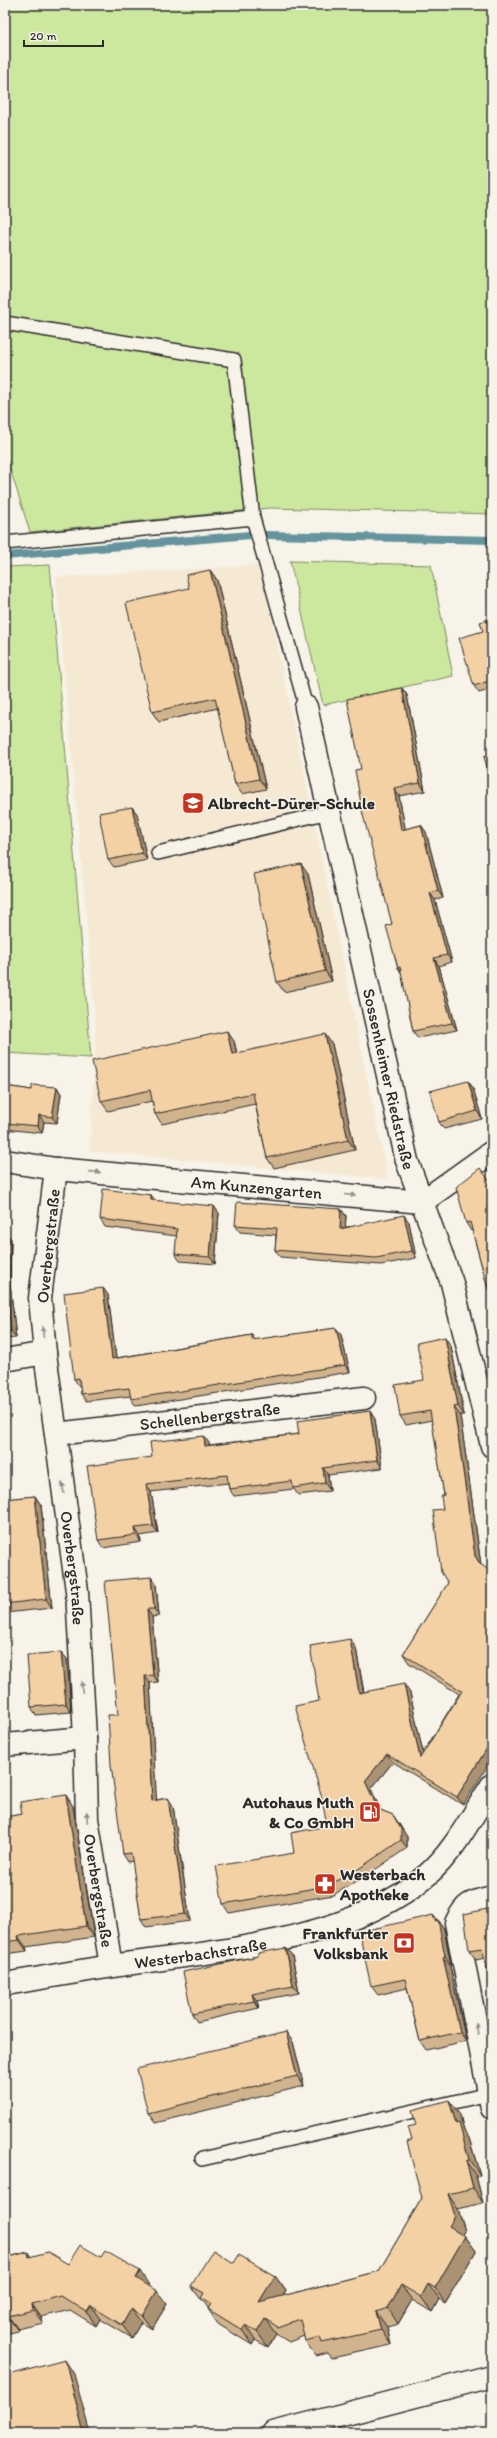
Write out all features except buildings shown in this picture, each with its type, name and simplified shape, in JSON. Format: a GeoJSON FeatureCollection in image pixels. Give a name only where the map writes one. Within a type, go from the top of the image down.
{"type":"FeatureCollection","features":[{"type":"Feature","properties":{"kind":"street","name":"Sossenheimer Riedstraße"},"geometry":{"type":"LineString","coordinates":[[306,707],[407,1161],[452,1283],[492,1446]]}},
{"type":"Feature","properties":{"kind":"street"},"geometry":{"type":"LineString","coordinates":[[422,1202],[492,1152]]}},
{"type":"Feature","properties":{"kind":"street","name":"Am Kunzengarten"},"geometry":{"type":"LineString","coordinates":[[5,1161],[56,1169],[422,1202]]}},
{"type":"Feature","properties":{"kind":"street","name":"Overbergstraße"},"geometry":{"type":"LineString","coordinates":[[56,1169],[40,1298],[44,1353],[77,1591],[85,1738],[87,1820],[111,1966]]}},
{"type":"Feature","properties":{"kind":"street"},"geometry":{"type":"LineString","coordinates":[[5,1360],[44,1353]]}},
{"type":"Feature","properties":{"kind":"street","name":"Schellenbergstraße"},"geometry":{"type":"LineString","coordinates":[[56,1434],[364,1398]]}},
{"type":"Feature","properties":{"kind":"street"},"geometry":{"type":"LineString","coordinates":[[5,1745],[85,1738]]}},
{"type":"Feature","properties":{"kind":"street","name":"Westerbachstraße"},"geometry":{"type":"LineString","coordinates":[[5,1984],[111,1966],[266,1943],[342,1922],[390,1902],[427,1875],[442,1861],[492,1785]]}},
{"type":"Feature","properties":{"kind":"street"},"geometry":{"type":"LineString","coordinates":[[491,2101],[456,1923],[461,1912],[470,1902],[492,1897]]}},
{"type":"Feature","properties":{"kind":"street"},"geometry":{"type":"LineString","coordinates":[[273,2433],[334,2425],[492,2376]]}},
{"type":"Feature","properties":{"kind":"lane"},"geometry":{"type":"LineString","coordinates":[[5,323],[234,360],[253,518],[306,707]]}},
{"type":"Feature","properties":{"kind":"lane"},"geometry":{"type":"LineString","coordinates":[[5,543],[253,518]]}},
{"type":"Feature","properties":{"kind":"lane"},"geometry":{"type":"LineString","coordinates":[[158,853],[329,812]]}},
{"type":"Feature","properties":{"kind":"lane"},"geometry":{"type":"LineString","coordinates":[[202,2159],[491,2101]]}},
{"type":"Feature","properties":{"kind":"shaded area","name":"Albrecht-Dürer-Schule"},"geometry":{"type":"Polygon","coordinates":[[[261,565],[388,1179],[90,1151],[96,1028],[56,577],[261,565]]]}},
{"type":"Feature","properties":{"kind":"green space"},"geometry":{"type":"Polygon","coordinates":[[[5,5],[492,5],[492,514],[270,508],[30,532],[5,453],[5,5]]]}},
{"type":"Feature","properties":{"kind":"green space"},"geometry":{"type":"Polygon","coordinates":[[[290,561],[431,565],[453,676],[323,705],[290,561]]]}},
{"type":"Feature","properties":{"kind":"green space"},"geometry":{"type":"Polygon","coordinates":[[[50,565],[91,1058],[5,1053],[5,567],[50,565]]]}},
{"type":"Feature","properties":{"kind":"waterway"},"geometry":{"type":"LineString","coordinates":[[5,556],[250,535]]}},
{"type":"Feature","properties":{"kind":"waterway"},"geometry":{"type":"LineString","coordinates":[[266,535],[492,540]]}},
{"type":"Feature","properties":{"kind":"place","name":"Albrecht-Dürer-Schule"},"geometry":{"type":"Point","coordinates":[193,803]}},
{"type":"Feature","properties":{"kind":"place","name":"Autohaus Muth & Co GmbH"},"geometry":{"type":"Point","coordinates":[370,1812]}},
{"type":"Feature","properties":{"kind":"place","name":"Westerbach Apotheke"},"geometry":{"type":"Point","coordinates":[325,1884]}},
{"type":"Feature","properties":{"kind":"place","name":"Frankfurter Volksbank"},"geometry":{"type":"Point","coordinates":[404,1943]}}]}
